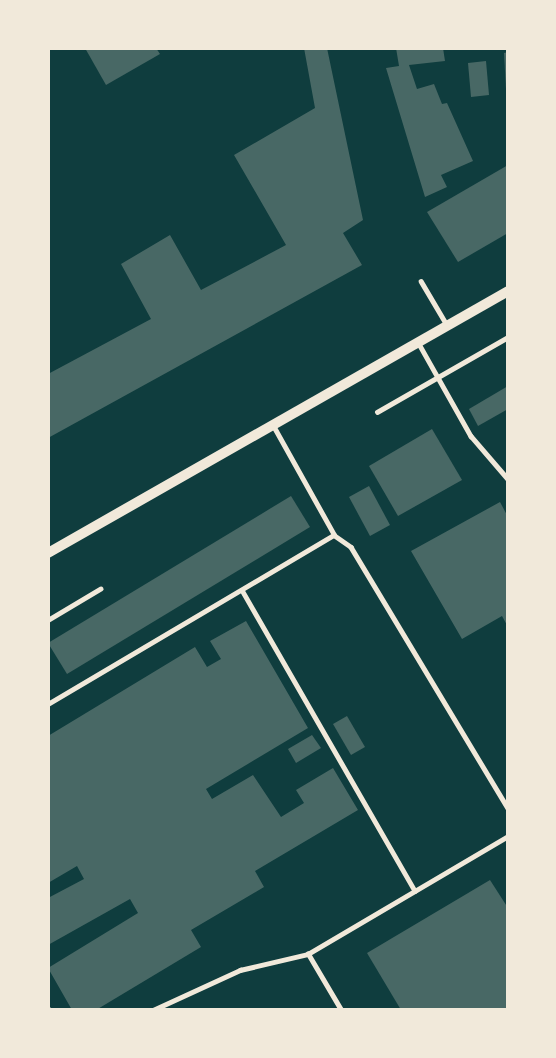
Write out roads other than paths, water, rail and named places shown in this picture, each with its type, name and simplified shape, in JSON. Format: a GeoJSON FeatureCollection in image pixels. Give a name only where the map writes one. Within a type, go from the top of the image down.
{"type":"FeatureCollection","features":[{"type":"Feature","properties":{"kind":"street"},"geometry":{"type":"LineString","coordinates":[[48,553],[508,291]]}},
{"type":"Feature","properties":{"kind":"lane"},"geometry":{"type":"LineString","coordinates":[[421,281],[448,325]]}},
{"type":"Feature","properties":{"kind":"lane"},"geometry":{"type":"LineString","coordinates":[[377,412],[508,337]]}},
{"type":"Feature","properties":{"kind":"lane"},"geometry":{"type":"LineString","coordinates":[[418,342],[471,436],[508,478]]}},
{"type":"Feature","properties":{"kind":"lane"},"geometry":{"type":"LineString","coordinates":[[272,425],[333,535],[351,548],[508,808]]}},
{"type":"Feature","properties":{"kind":"lane"},"geometry":{"type":"LineString","coordinates":[[48,704],[333,535]]}},
{"type":"Feature","properties":{"kind":"lane"},"geometry":{"type":"LineString","coordinates":[[48,620],[100,589]]}},
{"type":"Feature","properties":{"kind":"lane"},"geometry":{"type":"LineString","coordinates":[[242,590],[415,891]]}},
{"type":"Feature","properties":{"kind":"lane"},"geometry":{"type":"LineString","coordinates":[[153,1010],[240,970],[308,954],[508,836]]}},
{"type":"Feature","properties":{"kind":"lane"},"geometry":{"type":"LineString","coordinates":[[308,954],[341,1010]]}}]}
